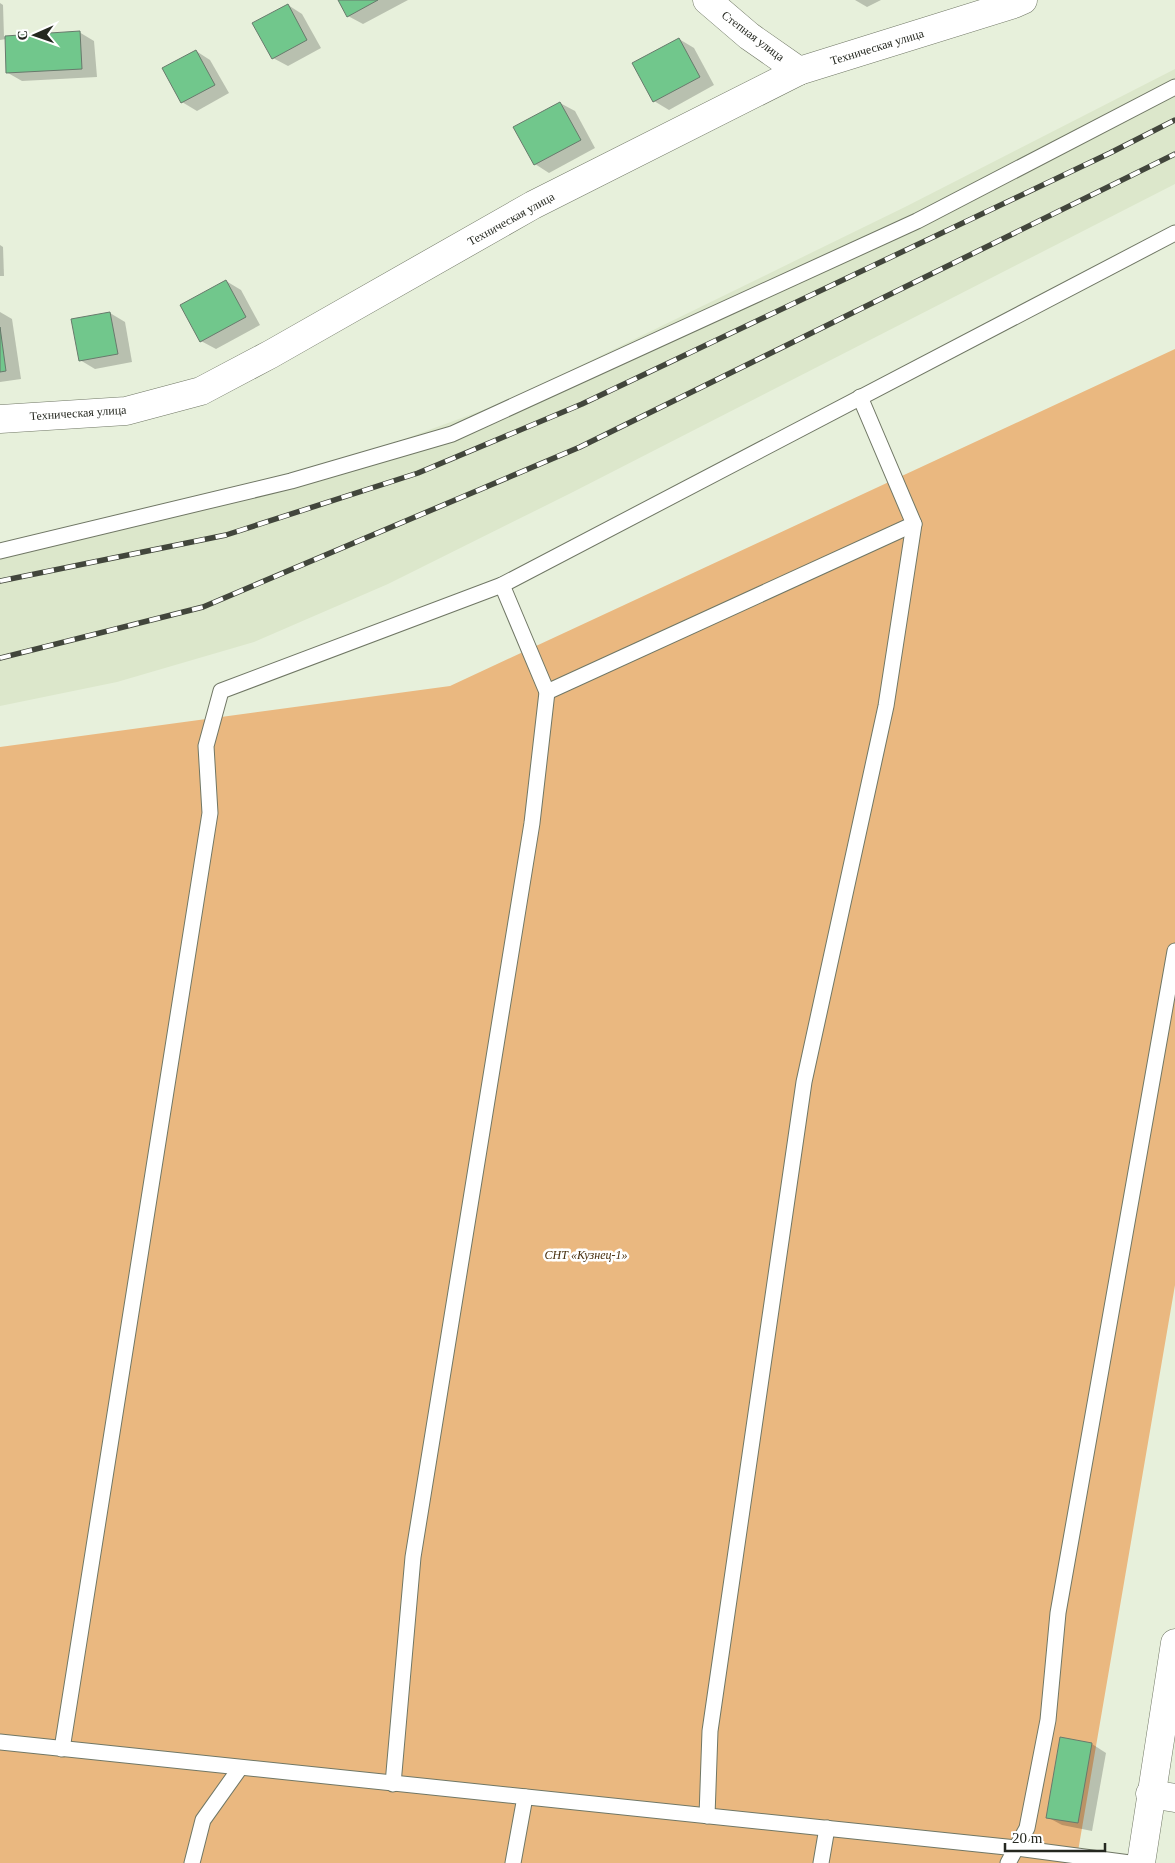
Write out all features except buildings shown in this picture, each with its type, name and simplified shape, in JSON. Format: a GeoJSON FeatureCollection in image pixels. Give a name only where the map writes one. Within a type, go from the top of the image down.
{"type":"FeatureCollection","features":[{"type":"Feature","properties":{"kind":"street","name":"Степная улица"},"geometry":{"type":"LineString","coordinates":[[707,0],[749,36],[799,71]]}},
{"type":"Feature","properties":{"kind":"street","name":"Техническая улица"},"geometry":{"type":"LineString","coordinates":[[0,419],[126,411],[201,391],[271,354],[533,205],[799,71],[1022,0]]}},
{"type":"Feature","properties":{"kind":"street"},"geometry":{"type":"LineString","coordinates":[[1141,1863],[1163,1796],[1175,1643]]}},
{"type":"Feature","properties":{"kind":"lane"},"geometry":{"type":"LineString","coordinates":[[0,551],[290,481],[452,434],[917,222],[1175,87]]}},
{"type":"Feature","properties":{"kind":"lane"},"geometry":{"type":"LineString","coordinates":[[62,1749],[210,813],[206,746],[221,690],[502,585],[1175,233]]}},
{"type":"Feature","properties":{"kind":"lane"},"geometry":{"type":"LineString","coordinates":[[707,1816],[710,1731],[804,1082],[886,706],[914,524],[860,397]]}},
{"type":"Feature","properties":{"kind":"lane"},"geometry":{"type":"LineString","coordinates":[[547,692],[914,524]]}},
{"type":"Feature","properties":{"kind":"lane"},"geometry":{"type":"LineString","coordinates":[[393,1784],[413,1557],[532,823],[547,692],[502,585]]}},
{"type":"Feature","properties":{"kind":"lane"},"geometry":{"type":"LineString","coordinates":[[1008,1863],[1027,1828],[1048,1720],[1058,1613],[1175,951]]}},
{"type":"Feature","properties":{"kind":"lane"},"geometry":{"type":"LineString","coordinates":[[0,1742],[1016,1848],[1130,1863]]}},
{"type":"Feature","properties":{"kind":"lane"},"geometry":{"type":"LineString","coordinates":[[192,1863],[203,1820],[240,1768]]}},
{"type":"Feature","properties":{"kind":"lane"},"geometry":{"type":"LineString","coordinates":[[513,1863],[525,1797]]}},
{"type":"Feature","properties":{"kind":"lane"},"geometry":{"type":"LineString","coordinates":[[821,1863],[827,1828]]}},
{"type":"Feature","properties":{"kind":"shaded area"},"geometry":{"type":"Polygon","coordinates":[[[1175,69],[1175,184],[571,493],[388,584],[254,642],[117,682],[0,706],[0,544],[309,474],[508,401],[905,207],[1175,69]]]}},
{"type":"Feature","properties":{"kind":"green space","name":"СНТ «Кузнец-1»"},"geometry":{"type":"Polygon","coordinates":[[[1175,349],[1175,1285],[1076,1863],[0,1863],[0,747],[450,686],[1175,349]]]}},
{"type":"Feature","properties":{"kind":"railway"},"geometry":{"type":"LineString","coordinates":[[0,581],[226,535],[418,473],[582,404],[1110,153],[1175,120]]}},
{"type":"Feature","properties":{"kind":"railway"},"geometry":{"type":"LineString","coordinates":[[0,658],[203,607],[580,447],[1175,154]]}}]}
